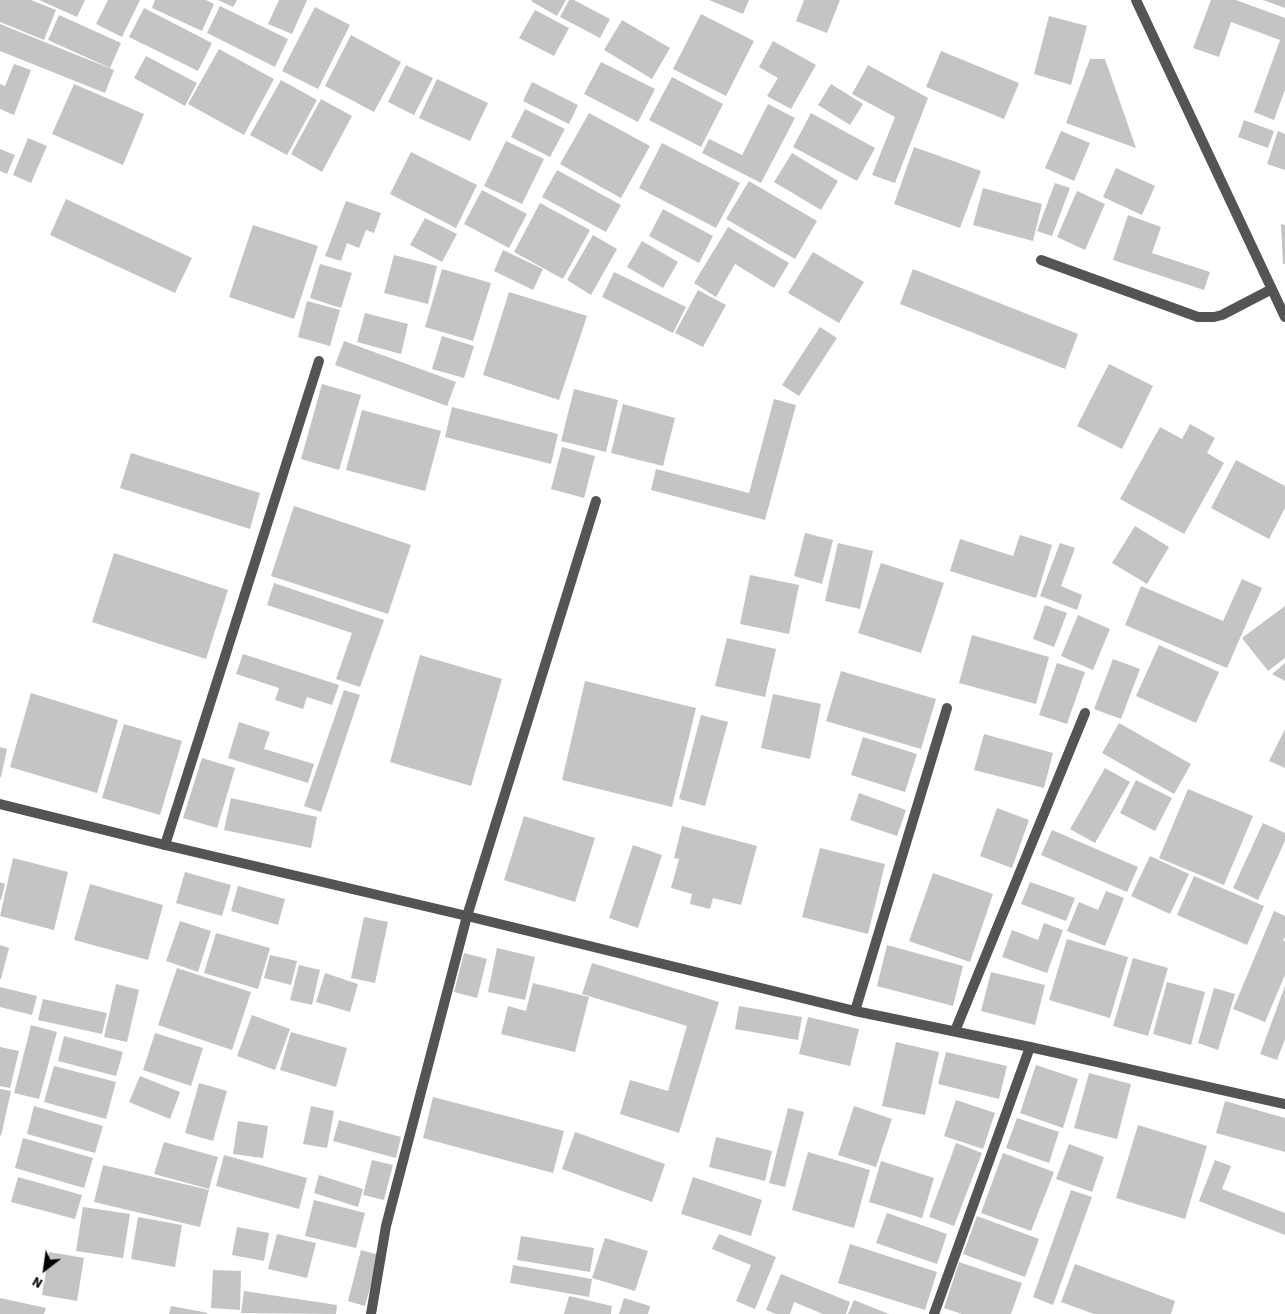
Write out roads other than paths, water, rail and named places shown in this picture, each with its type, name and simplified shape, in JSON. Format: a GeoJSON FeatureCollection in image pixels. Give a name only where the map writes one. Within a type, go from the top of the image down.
{"type":"FeatureCollection","features":[{"type":"Feature","properties":{"kind":"street"},"geometry":{"type":"LineString","coordinates":[[1136,0],[1285,317]]}},
{"type":"Feature","properties":{"kind":"street"},"geometry":{"type":"LineString","coordinates":[[1041,260],[1198,317],[1222,315],[1272,289]]}},
{"type":"Feature","properties":{"kind":"street"},"geometry":{"type":"LineString","coordinates":[[165,845],[319,361]]}},
{"type":"Feature","properties":{"kind":"street"},"geometry":{"type":"LineString","coordinates":[[371,1314],[386,1226],[467,916],[596,501]]}},
{"type":"Feature","properties":{"kind":"street"},"geometry":{"type":"LineString","coordinates":[[856,1011],[947,708]]}},
{"type":"Feature","properties":{"kind":"street"},"geometry":{"type":"LineString","coordinates":[[955,1032],[1084,713]]}},
{"type":"Feature","properties":{"kind":"street"},"geometry":{"type":"LineString","coordinates":[[0,804],[856,1011],[1030,1047],[1285,1104]]}},
{"type":"Feature","properties":{"kind":"street"},"geometry":{"type":"LineString","coordinates":[[934,1314],[1030,1047]]}}]}
